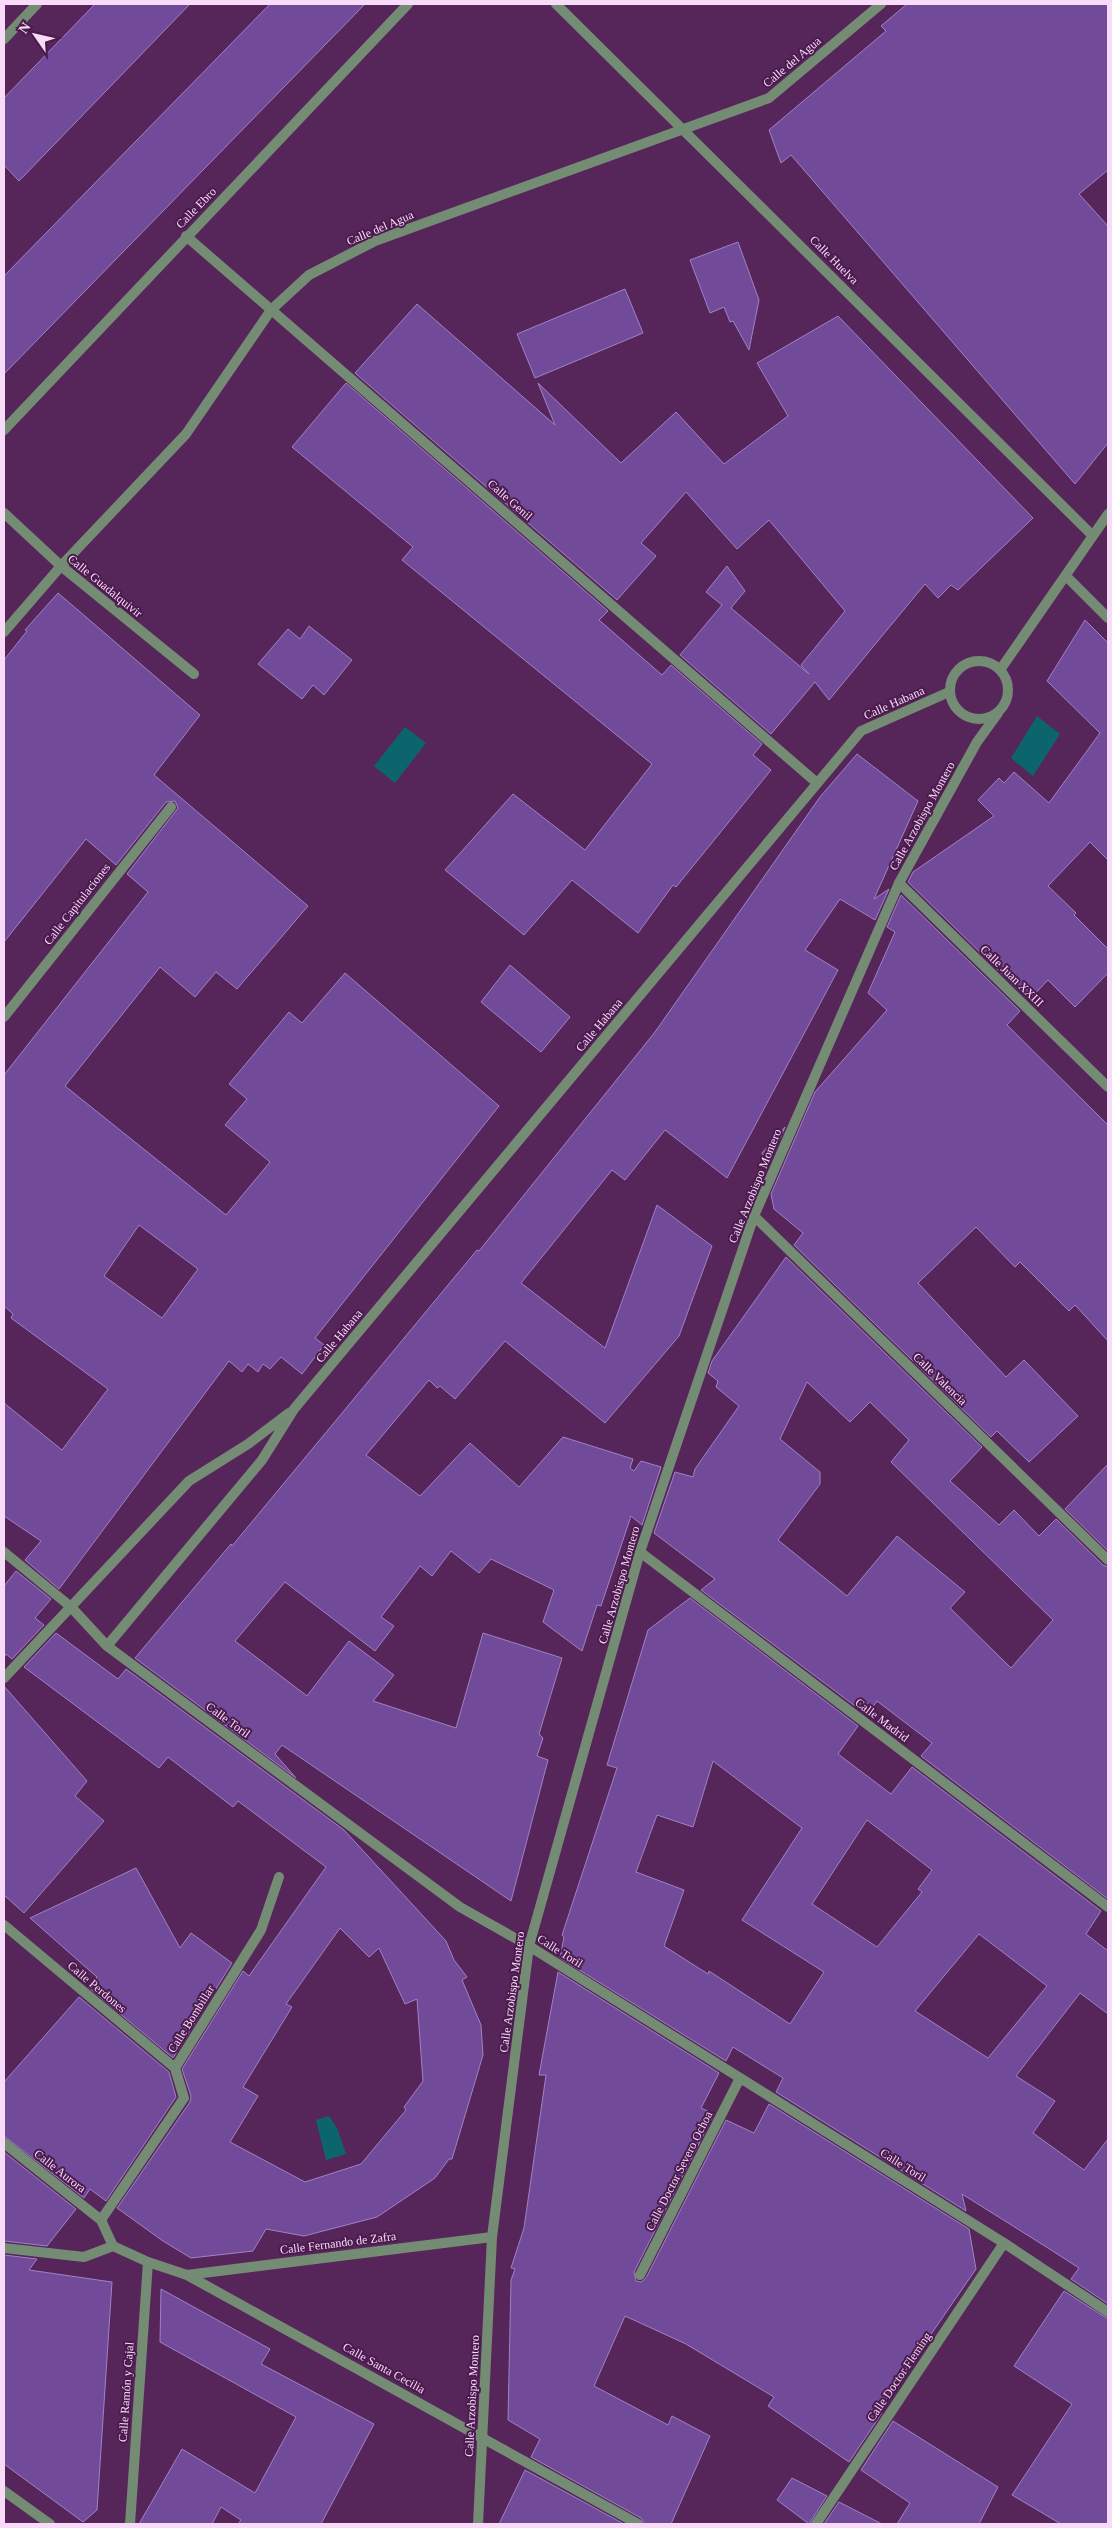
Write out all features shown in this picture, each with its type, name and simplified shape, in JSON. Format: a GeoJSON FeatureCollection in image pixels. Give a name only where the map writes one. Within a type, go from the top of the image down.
{"type":"FeatureCollection","features":[{"type":"Feature","properties":{"kind":"street"},"geometry":{"type":"LineString","coordinates":[[4,39],[37,4]]}},
{"type":"Feature","properties":{"kind":"street","name":"Calle Ebro"},"geometry":{"type":"LineString","coordinates":[[4,430],[408,4]]}},
{"type":"Feature","properties":{"kind":"street","name":"Calle Huelva"},"geometry":{"type":"LineString","coordinates":[[556,4],[684,128],[1092,535]]}},
{"type":"Feature","properties":{"kind":"street","name":"Calle del Agua"},"geometry":{"type":"LineString","coordinates":[[4,632],[61,566],[186,434],[271,310],[309,275],[375,241],[768,98],[881,4]]}},
{"type":"Feature","properties":{"kind":"street","name":"Calle Genil"},"geometry":{"type":"LineString","coordinates":[[186,236],[817,783]]}},
{"type":"Feature","properties":{"kind":"street","name":"Calle Guadalquivir"},"geometry":{"type":"LineString","coordinates":[[4,513],[61,566],[194,674]]}},
{"type":"Feature","properties":{"kind":"street"},"geometry":{"type":"LineString","coordinates":[[1000,670],[1067,577],[1092,535],[1108,514]]}},
{"type":"Feature","properties":{"kind":"street"},"geometry":{"type":"LineString","coordinates":[[1067,577],[1108,618]]}},
{"type":"Feature","properties":{"kind":"street"},"geometry":{"type":"LineString","coordinates":[[981,660],[992,663],[1000,670],[1007,680],[1009,690],[1005,705],[998,713],[990,718],[971,719],[954,708],[949,692],[953,676],[959,669],[971,662],[981,660]]}},
{"type":"Feature","properties":{"kind":"street","name":"Calle Habana"},"geometry":{"type":"LineString","coordinates":[[107,1646],[262,1460],[294,1409],[861,731],[949,692]]}},
{"type":"Feature","properties":{"kind":"street","name":"Calle Arzobispo Montero"},"geometry":{"type":"LineString","coordinates":[[478,2524],[492,2237],[529,1946],[640,1552],[754,1216],[898,883],[977,742],[998,713]]}},
{"type":"Feature","properties":{"kind":"street","name":"Calle Capitulaciones"},"geometry":{"type":"LineString","coordinates":[[4,1017],[171,807]]}},
{"type":"Feature","properties":{"kind":"street","name":"Calle Juan XXIII"},"geometry":{"type":"LineString","coordinates":[[898,883],[1108,1087]]}},
{"type":"Feature","properties":{"kind":"street","name":"Calle Valencia"},"geometry":{"type":"LineString","coordinates":[[754,1216],[1108,1560]]}},
{"type":"Feature","properties":{"kind":"street","name":"Calle Habana"},"geometry":{"type":"LineString","coordinates":[[4,1678],[189,1480],[248,1444],[294,1409]]}},
{"type":"Feature","properties":{"kind":"street","name":"Calle Toril"},"geometry":{"type":"LineString","coordinates":[[4,1552],[71,1607],[107,1646],[460,1907],[529,1946],[1004,2243],[1108,2312]]}},
{"type":"Feature","properties":{"kind":"street","name":"Calle Madrid"},"geometry":{"type":"LineString","coordinates":[[640,1552],[1108,1907]]}},
{"type":"Feature","properties":{"kind":"street","name":"Calle Bombillar"},"geometry":{"type":"LineString","coordinates":[[101,2220],[184,2098],[175,2068],[261,1930],[280,1877]]}},
{"type":"Feature","properties":{"kind":"street","name":"Calle Perdones"},"geometry":{"type":"LineString","coordinates":[[4,1925],[175,2068]]}},
{"type":"Feature","properties":{"kind":"street","name":"Calle Doctor Severo Ochoa"},"geometry":{"type":"LineString","coordinates":[[640,2275],[740,2078]]}},
{"type":"Feature","properties":{"kind":"street","name":"Calle Aurora"},"geometry":{"type":"LineString","coordinates":[[4,2143],[101,2220]]}},
{"type":"Feature","properties":{"kind":"street"},"geometry":{"type":"LineString","coordinates":[[4,2248],[84,2257],[113,2246],[101,2220]]}},
{"type":"Feature","properties":{"kind":"street","name":"Calle Fernando de Zafra"},"geometry":{"type":"LineString","coordinates":[[187,2274],[492,2237]]}},
{"type":"Feature","properties":{"kind":"street","name":"Calle Doctor Fleming"},"geometry":{"type":"LineString","coordinates":[[816,2524],[1004,2243]]}},
{"type":"Feature","properties":{"kind":"street","name":"Calle Santa Cecilia"},"geometry":{"type":"LineString","coordinates":[[113,2246],[148,2262],[187,2274],[638,2524]]}},
{"type":"Feature","properties":{"kind":"street","name":"Calle Ramón y Cajal"},"geometry":{"type":"LineString","coordinates":[[130,2524],[148,2262]]}},
{"type":"Feature","properties":{"kind":"street"},"geometry":{"type":"LineString","coordinates":[[4,2491],[50,2524]]}},
{"type":"Feature","properties":{"kind":"shaded area"},"geometry":{"type":"Polygon","coordinates":[[[1037,716],[1060,734],[1033,776],[1011,758],[1037,716]]]}},
{"type":"Feature","properties":{"kind":"shaded area"},"geometry":{"type":"Polygon","coordinates":[[[405,727],[426,743],[395,783],[374,766],[405,727]]]}},
{"type":"Feature","properties":{"kind":"shaded area"},"geometry":{"type":"Polygon","coordinates":[[[329,2116],[337,2128],[346,2154],[326,2160],[316,2120],[329,2116]]]}},
{"type":"Feature","properties":{"kind":"building"},"geometry":{"type":"Polygon","coordinates":[[[95,4],[190,4],[19,181],[4,165],[4,98],[95,4]]]}},
{"type":"Feature","properties":{"kind":"building"},"geometry":{"type":"Polygon","coordinates":[[[270,4],[365,4],[4,374],[4,276],[270,4]]]}},
{"type":"Feature","properties":{"kind":"building"},"geometry":{"type":"Polygon","coordinates":[[[907,4],[1108,4],[1108,170],[1079,194],[1108,226],[1108,443],[1075,484],[791,155],[781,163],[769,130],[886,31],[881,26],[907,4]]]}},
{"type":"Feature","properties":{"kind":"building"},"geometry":{"type":"Polygon","coordinates":[[[738,242],[759,300],[749,350],[733,321],[730,322],[724,307],[710,313],[690,260],[738,242]]]}},
{"type":"Feature","properties":{"kind":"building"},"geometry":{"type":"Polygon","coordinates":[[[625,289],[643,333],[535,378],[517,334],[625,289]]]}},
{"type":"Feature","properties":{"kind":"building"},"geometry":{"type":"Polygon","coordinates":[[[417,304],[555,425],[538,383],[621,463],[676,412],[724,464],[788,416],[757,363],[838,316],[1033,518],[958,590],[951,585],[938,598],[925,584],[829,700],[815,682],[771,734],[680,655],[722,605],[706,592],[727,566],[745,591],[731,608],[809,674],[801,665],[845,611],[769,520],[737,549],[686,492],[641,543],[656,556],[617,600],[355,373],[417,304]]]}},
{"type":"Feature","properties":{"kind":"building"},"geometry":{"type":"Polygon","coordinates":[[[346,383],[608,611],[599,620],[662,675],[671,665],[762,744],[753,755],[771,770],[676,887],[673,885],[638,933],[572,880],[524,935],[445,870],[513,794],[585,850],[652,764],[402,560],[413,547],[292,447],[346,383]]]}},
{"type":"Feature","properties":{"kind":"building"},"geometry":{"type":"Polygon","coordinates":[[[58,593],[200,715],[154,775],[308,906],[237,989],[216,972],[195,997],[160,967],[65,1086],[226,1215],[270,1162],[225,1125],[247,1099],[229,1084],[289,1012],[302,1023],[345,973],[499,1106],[315,1338],[324,1345],[302,1374],[281,1357],[270,1369],[263,1364],[258,1372],[248,1364],[242,1372],[229,1361],[59,1589],[25,1560],[41,1541],[4,1516],[4,1403],[62,1450],[108,1389],[11,1318],[13,1314],[4,1306],[4,1075],[148,892],[127,874],[178,808],[175,801],[166,802],[116,865],[86,839],[4,942],[4,660],[27,631],[25,630],[58,593]],[[139,1225],[104,1276],[162,1318],[198,1269],[139,1225]]]}},
{"type":"Feature","properties":{"kind":"building"},"geometry":{"type":"Polygon","coordinates":[[[1085,620],[1108,643],[1108,860],[1090,842],[1048,886],[1076,913],[1074,915],[1108,949],[1108,973],[1075,1007],[1048,980],[1029,1000],[908,882],[913,872],[994,816],[978,800],[999,778],[1004,783],[1014,772],[1049,803],[1100,733],[1047,681],[1085,620]]]}},
{"type":"Feature","properties":{"kind":"building"},"geometry":{"type":"Polygon","coordinates":[[[309,626],[352,660],[324,695],[313,685],[302,699],[258,664],[288,629],[300,639],[309,626]]]}},
{"type":"Feature","properties":{"kind":"building"},"geometry":{"type":"Polygon","coordinates":[[[857,754],[918,801],[874,899],[889,889],[875,920],[840,899],[805,950],[838,970],[727,1178],[665,1130],[625,1180],[612,1170],[521,1283],[605,1348],[657,1205],[712,1246],[679,1336],[605,1423],[505,1341],[455,1399],[440,1386],[437,1388],[429,1380],[366,1455],[420,1496],[470,1443],[519,1487],[563,1437],[633,1459],[630,1468],[634,1471],[641,1461],[661,1467],[642,1525],[631,1516],[601,1606],[597,1605],[582,1651],[543,1622],[554,1590],[491,1559],[479,1573],[451,1551],[432,1576],[420,1566],[381,1617],[394,1626],[375,1651],[285,1582],[235,1641],[307,1696],[349,1641],[394,1675],[373,1701],[456,1728],[483,1633],[562,1658],[539,1734],[543,1738],[537,1756],[548,1760],[511,1901],[282,1745],[275,1754],[296,1778],[135,1658],[231,1544],[232,1546],[477,1250],[479,1251],[655,1032],[820,797],[857,754]]]}},
{"type":"Feature","properties":{"kind":"building"},"geometry":{"type":"Polygon","coordinates":[[[901,895],[1020,1011],[1007,1025],[1108,1125],[1108,1341],[1075,1305],[1069,1311],[1020,1262],[1015,1267],[976,1227],[918,1283],[1006,1377],[1024,1360],[1078,1416],[1029,1462],[997,1431],[991,1437],[794,1245],[803,1233],[774,1209],[771,1194],[815,1092],[887,1010],[868,993],[895,932],[887,927],[901,895]]]}},
{"type":"Feature","properties":{"kind":"building"},"geometry":{"type":"Polygon","coordinates":[[[510,965],[570,1017],[541,1052],[481,1002],[510,965]]]}},
{"type":"Feature","properties":{"kind":"building"},"geometry":{"type":"Polygon","coordinates":[[[785,1127],[766,1171],[762,1153],[785,1127]]]}},
{"type":"Feature","properties":{"kind":"building"},"geometry":{"type":"Polygon","coordinates":[[[786,1257],[982,1447],[950,1481],[999,1525],[1014,1510],[1039,1536],[1056,1519],[1103,1565],[1108,1567],[1108,1899],[921,1756],[932,1743],[877,1701],[867,1715],[701,1590],[715,1579],[654,1533],[675,1472],[693,1477],[695,1469],[739,1406],[716,1387],[718,1381],[708,1373],[712,1361],[786,1257]],[[807,1382],[780,1439],[820,1472],[820,1484],[778,1540],[847,1596],[897,1536],[965,1592],[950,1608],[1011,1668],[1053,1620],[891,1462],[909,1440],[870,1402],[850,1422],[807,1382]]]}},
{"type":"Feature","properties":{"kind":"building"},"geometry":{"type":"Polygon","coordinates":[[[1108,1464],[1108,1551],[1065,1509],[1108,1464]]]}},
{"type":"Feature","properties":{"kind":"building"},"geometry":{"type":"Polygon","coordinates":[[[16,1571],[51,1599],[35,1618],[44,1625],[12,1659],[6,1654],[4,1658],[4,1586],[16,1571]]]}},
{"type":"Feature","properties":{"kind":"building"},"geometry":{"type":"Polygon","coordinates":[[[690,1598],[858,1726],[838,1754],[891,1794],[912,1767],[1101,1911],[1086,1934],[1108,1951],[1108,2014],[1080,1993],[1016,2076],[1055,2101],[1033,2133],[1084,2170],[1108,2139],[1108,2304],[1071,2279],[1079,2268],[1048,2248],[962,2194],[966,2211],[776,2092],[783,2078],[733,2047],[726,2061],[560,1958],[564,1937],[562,1935],[617,1768],[607,1765],[648,1630],[690,1598]],[[713,1761],[693,1827],[657,1815],[636,1872],[684,1890],[664,1946],[708,1974],[709,1971],[790,2024],[824,1972],[742,1920],[802,1828],[713,1761]],[[867,1820],[812,1904],[877,1947],[922,1892],[918,1889],[932,1870],[867,1820]],[[979,1934],[915,2011],[988,2058],[1047,1986],[979,1934]]]}},
{"type":"Feature","properties":{"kind":"building"},"geometry":{"type":"Polygon","coordinates":[[[56,1633],[118,1679],[126,1669],[344,1830],[446,1941],[454,1960],[467,1977],[462,1980],[481,2025],[483,2055],[452,2159],[449,2159],[435,2178],[377,2217],[304,2236],[266,2229],[253,2251],[191,2258],[163,2241],[117,2208],[190,2102],[191,2096],[182,2069],[243,1971],[249,1976],[326,1867],[238,1801],[233,1807],[168,1757],[159,1768],[24,1667],[56,1633]],[[340,1928],[286,2004],[292,2007],[243,2087],[258,2096],[230,2142],[305,2182],[361,2164],[406,2110],[404,2107],[423,2081],[417,1999],[405,2004],[379,1948],[369,1957],[340,1928]]]}},
{"type":"Feature","properties":{"kind":"building"},"geometry":{"type":"Polygon","coordinates":[[[4,1686],[87,1781],[75,1796],[104,1821],[24,1913],[4,1895],[4,1686]]]}},
{"type":"Feature","properties":{"kind":"building"},"geometry":{"type":"Polygon","coordinates":[[[136,1868],[180,1948],[191,1933],[232,1963],[173,2058],[88,1987],[97,1977],[30,1918],[136,1868]]]}},
{"type":"Feature","properties":{"kind":"building"},"geometry":{"type":"Polygon","coordinates":[[[558,1972],[719,2073],[701,2108],[714,2114],[634,2272],[636,2281],[641,2282],[646,2278],[726,2120],[754,2133],[769,2104],[969,2229],[976,2269],[878,2411],[882,2413],[849,2462],[768,2406],[774,2397],[686,2344],[625,2316],[594,2386],[668,2425],[672,2416],[710,2436],[671,2524],[645,2524],[641,2518],[531,2457],[540,2439],[508,2420],[511,2280],[515,2269],[511,2268],[524,2228],[546,2075],[539,2075],[558,1972]]]}},
{"type":"Feature","properties":{"kind":"building"},"geometry":{"type":"Polygon","coordinates":[[[79,1997],[169,2072],[176,2097],[106,2201],[90,2189],[84,2198],[4,2136],[4,2082],[79,1997]]]}},
{"type":"Feature","properties":{"kind":"building"},"geometry":{"type":"Polygon","coordinates":[[[4,2152],[76,2209],[47,2246],[4,2241],[4,2152]]]}},
{"type":"Feature","properties":{"kind":"building"},"geometry":{"type":"Polygon","coordinates":[[[4,2255],[37,2259],[29,2270],[112,2282],[97,2510],[83,2522],[4,2464],[4,2255]]]}},
{"type":"Feature","properties":{"kind":"building"},"geometry":{"type":"Polygon","coordinates":[[[161,2289],[270,2349],[261,2364],[374,2424],[321,2524],[238,2524],[241,2520],[221,2507],[212,2524],[139,2524],[182,2449],[255,2493],[296,2417],[160,2342],[161,2289]]]}},
{"type":"Feature","properties":{"kind":"building"},"geometry":{"type":"Polygon","coordinates":[[[1064,2291],[1108,2319],[1108,2524],[1061,2524],[1012,2495],[1072,2404],[1014,2366],[1064,2291]]]}},
{"type":"Feature","properties":{"kind":"building"},"geometry":{"type":"Polygon","coordinates":[[[893,2421],[998,2487],[979,2524],[897,2524],[910,2503],[861,2470],[893,2421]]]}},
{"type":"Feature","properties":{"kind":"building"},"geometry":{"type":"Polygon","coordinates":[[[525,2470],[624,2524],[499,2524],[525,2470]]]}},
{"type":"Feature","properties":{"kind":"building"},"geometry":{"type":"Polygon","coordinates":[[[792,2478],[827,2496],[809,2524],[777,2500],[792,2478]]]}},
{"type":"Feature","properties":{"kind":"building"},"geometry":{"type":"Polygon","coordinates":[[[839,2502],[882,2524],[824,2524],[839,2502]]]}}]}
